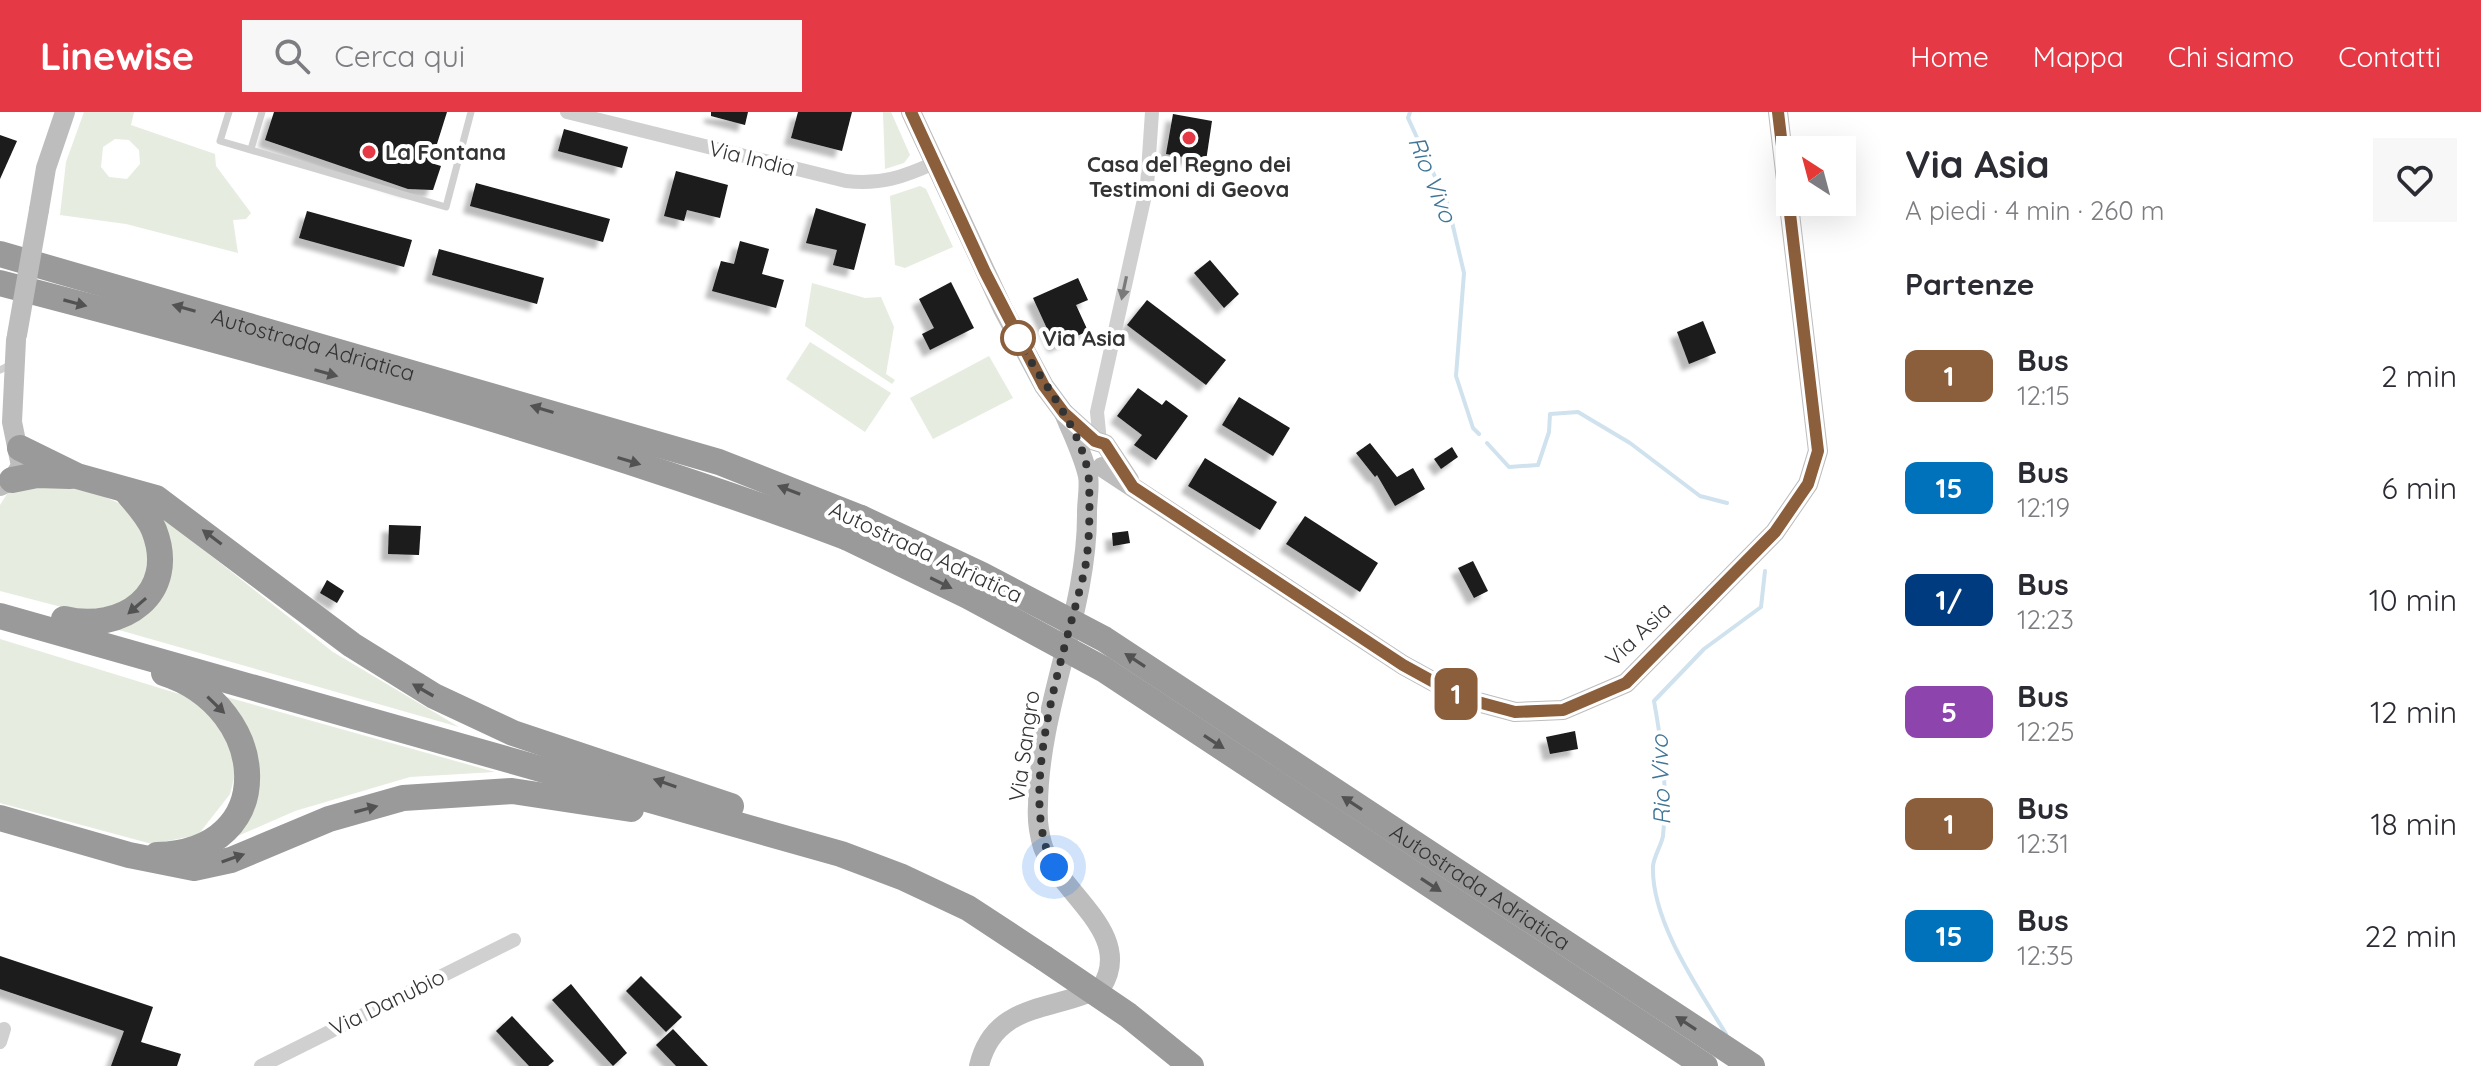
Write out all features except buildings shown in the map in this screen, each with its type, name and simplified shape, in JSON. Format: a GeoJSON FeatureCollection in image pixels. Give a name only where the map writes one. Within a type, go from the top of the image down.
{"type":"FeatureCollection","features":[{"type":"Feature","properties":{"kind":"highway","name":"Autostrada Adriatica"},"geometry":{"type":"LineString","coordinates":[[0,254],[719,462],[853,528],[968,596],[1103,669],[1705,1066]]}},
{"type":"Feature","properties":{"kind":"highway","name":"Autostrada Adriatica"},"geometry":{"type":"LineString","coordinates":[[0,283],[511,425],[853,528],[982,575],[1104,639],[1752,1066]]}},
{"type":"Feature","properties":{"kind":"highway"},"geometry":{"type":"LineString","coordinates":[[12,440],[77,476],[156,498],[181,513],[352,645],[434,696],[513,733],[750,812],[968,908],[1128,1015],[1191,1066]]}},
{"type":"Feature","properties":{"kind":"highway"},"geometry":{"type":"LineString","coordinates":[[4,485],[37,475],[77,476]]}},
{"type":"Feature","properties":{"kind":"highway"},"geometry":{"type":"LineString","coordinates":[[4,617],[30,612],[83,624],[102,624],[133,611],[149,595],[158,568],[158,542],[148,517],[125,490]]}},
{"type":"Feature","properties":{"kind":"highway"},"geometry":{"type":"LineString","coordinates":[[4,617],[841,854]]}},
{"type":"Feature","properties":{"kind":"highway"},"geometry":{"type":"LineString","coordinates":[[72,635],[103,654],[181,679],[223,711],[236,729],[244,750],[248,774],[244,801],[233,820],[212,841],[182,854],[129,855]]}},
{"type":"Feature","properties":{"kind":"highway"},"geometry":{"type":"LineString","coordinates":[[0,818],[129,855],[194,868],[231,860],[329,819],[403,798],[512,791],[615,805],[817,856],[841,854]]}},
{"type":"Feature","properties":{"kind":"street"},"geometry":{"type":"LineString","coordinates":[[4,485],[21,466],[12,440],[16,338],[46,168],[65,112]]}},
{"type":"Feature","properties":{"kind":"street","name":"Via India"},"geometry":{"type":"LineString","coordinates":[[567,112],[846,181],[874,184],[907,176],[934,163]]}},
{"type":"Feature","properties":{"kind":"street","name":"Via Asia"},"geometry":{"type":"LineString","coordinates":[[911,112],[1003,309],[1044,386],[1093,454],[1133,487],[1403,665],[1463,698],[1515,712],[1563,710],[1626,683],[1775,532],[1808,484],[1818,451],[1778,112]]}},
{"type":"Feature","properties":{"kind":"street"},"geometry":{"type":"LineString","coordinates":[[1093,454],[1097,412],[1147,186],[1152,112]]}},
{"type":"Feature","properties":{"kind":"street"},"geometry":{"type":"LineString","coordinates":[[0,388],[16,338]]}},
{"type":"Feature","properties":{"kind":"street"},"geometry":{"type":"LineString","coordinates":[[1093,454],[1093,420],[1097,412]]}},
{"type":"Feature","properties":{"kind":"street","name":"Via Asia"},"geometry":{"type":"LineString","coordinates":[[1064,413],[1093,454]]}},
{"type":"Feature","properties":{"kind":"street","name":"Via Sangro"},"geometry":{"type":"LineString","coordinates":[[979,1066],[983,1052],[1007,1020],[1024,1010],[1059,1005],[1101,988],[1111,968],[1112,956],[1103,932],[1043,848],[1038,803],[1048,726],[1084,576],[1093,454]]}},
{"type":"Feature","properties":{"kind":"street","name":"Via Danubio"},"geometry":{"type":"LineString","coordinates":[[261,1066],[514,940]]}},
{"type":"Feature","properties":{"kind":"lane"},"geometry":{"type":"LineString","coordinates":[[229,112],[220,141],[446,207],[471,112]]}},
{"type":"Feature","properties":{"kind":"lane"},"geometry":{"type":"LineString","coordinates":[[251,149],[262,112]]}},
{"type":"Feature","properties":{"kind":"shaded area"},"geometry":{"type":"Polygon","coordinates":[[[84,112],[134,112],[131,125],[215,154],[216,166],[251,213],[246,219],[233,220],[238,253],[126,224],[60,215],[66,162],[84,112]],[[115,139],[103,147],[101,167],[109,177],[127,179],[140,164],[139,150],[129,140],[115,139]]]}},
{"type":"Feature","properties":{"kind":"shaded area"},"geometry":{"type":"Polygon","coordinates":[[[883,112],[891,112],[910,155],[904,163],[885,169],[883,112]]]}},
{"type":"Feature","properties":{"kind":"shaded area"},"geometry":{"type":"Polygon","coordinates":[[[920,186],[926,189],[953,247],[905,268],[895,265],[890,196],[920,186]]]}},
{"type":"Feature","properties":{"kind":"shaded area"},"geometry":{"type":"Polygon","coordinates":[[[812,283],[865,298],[881,297],[894,327],[886,374],[895,380],[892,384],[805,326],[812,283]]]}},
{"type":"Feature","properties":{"kind":"shaded area"},"geometry":{"type":"Polygon","coordinates":[[[810,342],[891,393],[865,432],[786,379],[810,342]]]}},
{"type":"Feature","properties":{"kind":"shaded area"},"geometry":{"type":"Polygon","coordinates":[[[989,356],[1013,398],[933,439],[910,398],[989,356]]]}},
{"type":"Feature","properties":{"kind":"shaded area"},"geometry":{"type":"Polygon","coordinates":[[[19,485],[79,486],[128,507],[150,541],[144,585],[128,604],[77,611],[0,591],[0,505],[7,494],[19,485]]]}},
{"type":"Feature","properties":{"kind":"shaded area"},"geometry":{"type":"Polygon","coordinates":[[[158,514],[333,652],[459,727],[119,630],[148,609],[158,514]]]}},
{"type":"Feature","properties":{"kind":"shaded area"},"geometry":{"type":"Polygon","coordinates":[[[0,639],[189,697],[219,720],[231,747],[236,770],[230,794],[198,835],[152,844],[0,803],[0,639]]]}},
{"type":"Feature","properties":{"kind":"shaded area"},"geometry":{"type":"Polygon","coordinates":[[[223,696],[495,772],[410,777],[295,811],[206,850],[243,819],[223,696]]]}},
{"type":"Feature","properties":{"kind":"waterway","name":"Rio Vivo"},"geometry":{"type":"LineString","coordinates":[[1410,112],[1408,118],[1448,205],[1464,273],[1456,376],[1473,428],[1479,434]]}},
{"type":"Feature","properties":{"kind":"waterway","name":"Rio Vivo"},"geometry":{"type":"LineString","coordinates":[[1487,443],[1509,467],[1538,465],[1549,432],[1550,414],[1578,412],[1630,443],[1700,496],[1727,503]]}},
{"type":"Feature","properties":{"kind":"waterway","name":"Rio Vivo"},"geometry":{"type":"LineString","coordinates":[[1726,1034],[1678,953],[1654,887],[1653,866],[1663,836],[1665,802],[1662,751],[1654,701],[1704,649],[1761,607],[1765,571]]}},
{"type":"Feature","properties":{"kind":"bus line","name":"1"},"geometry":{"type":"LineString","coordinates":[[911,112],[985,272],[1044,386],[1064,413],[1095,441],[1105,444],[1133,487],[1160,508],[1403,665],[1463,698],[1515,712],[1563,710],[1626,683],[1775,532],[1808,484],[1818,451],[1778,112]]}},
{"type":"Feature","properties":{"kind":"place","name":"Casa del Regno dei Testimoni di Geova"},"geometry":{"type":"Point","coordinates":[1189,138]}},
{"type":"Feature","properties":{"kind":"place","name":"La Fontana"},"geometry":{"type":"Point","coordinates":[369,152]}},
{"type":"Feature","properties":{"kind":"place","name":"Via Asia"},"geometry":{"type":"Point","coordinates":[1018,338]}},
{"type":"Feature","properties":{"kind":"route"},"geometry":{"type":"LineString","coordinates":[[1018,338],[1044,386],[1064,413],[1089,479],[1084,576],[1048,726],[1038,803],[1043,848],[1054,867]]}}]}
